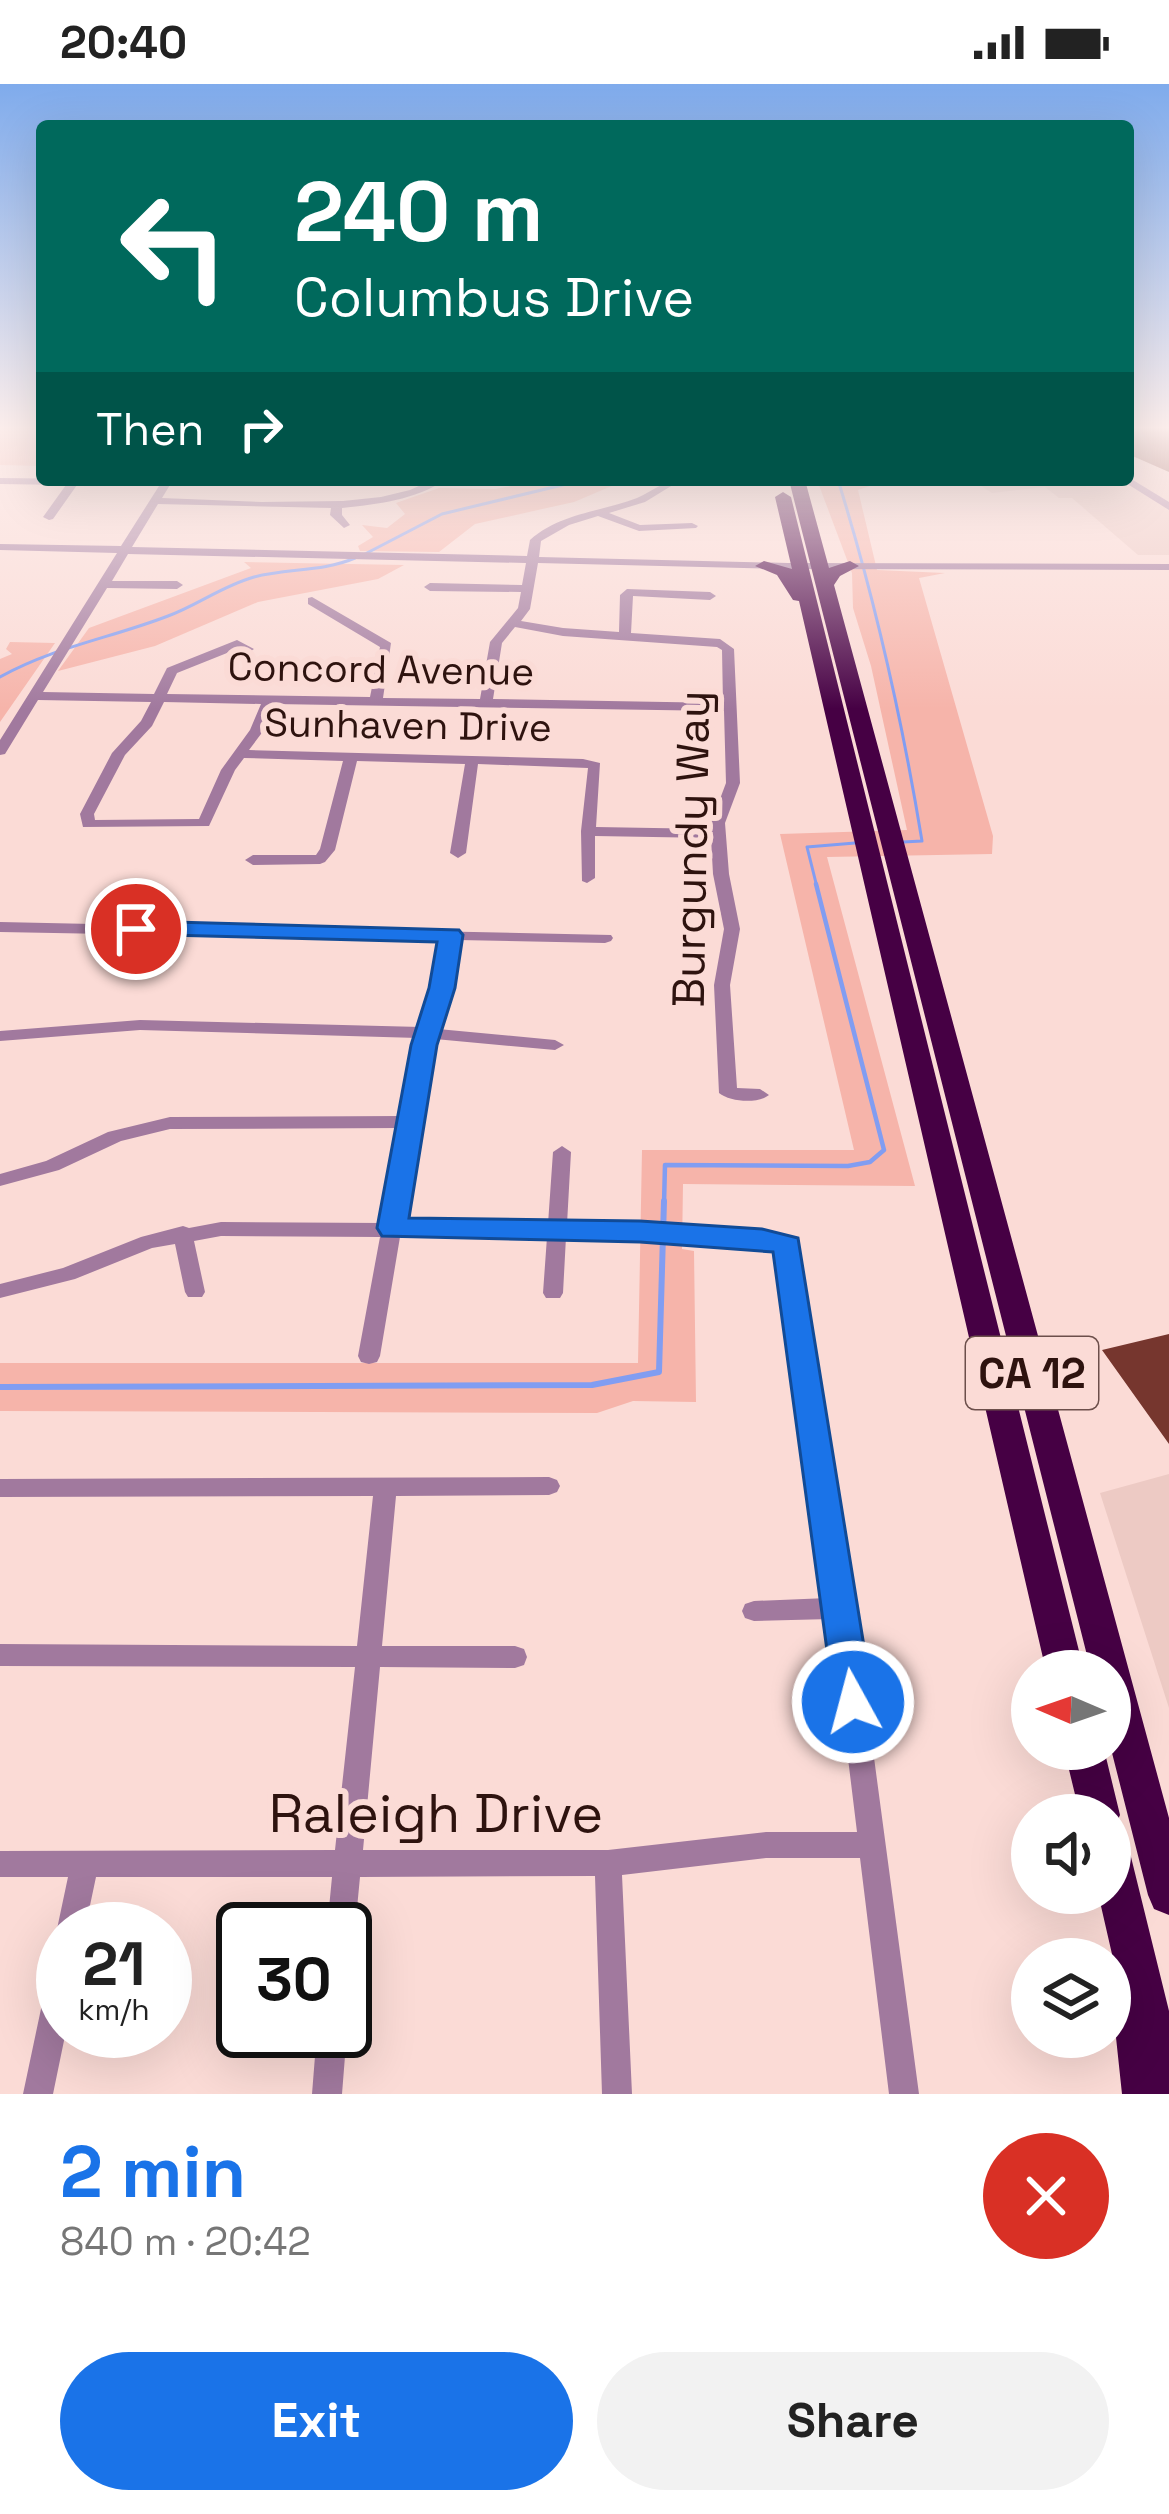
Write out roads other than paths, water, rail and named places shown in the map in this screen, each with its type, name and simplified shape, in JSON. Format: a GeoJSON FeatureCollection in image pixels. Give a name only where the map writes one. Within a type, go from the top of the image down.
{"type":"FeatureCollection","features":[{"type":"Feature","properties":{"kind":"highway","name":"CA 12"},"geometry":{"type":"LineString","coordinates":[[789,522],[812,567],[880,843],[1060,1650]]}},
{"type":"Feature","properties":{"kind":"highway","name":"CA 12"},"geometry":{"type":"LineString","coordinates":[[806,522],[813,628],[880,843],[1169,1895]]}},
{"type":"Feature","properties":{"kind":"highway"},"geometry":{"type":"LineString","coordinates":[[811,522],[830,551],[849,562],[833,572],[812,567]]}},
{"type":"Feature","properties":{"kind":"highway"},"geometry":{"type":"LineString","coordinates":[[792,534],[784,549],[763,562],[789,576],[813,628]]}},
{"type":"Feature","properties":{"kind":"highway"},"geometry":{"type":"LineString","coordinates":[[1131,1946],[1145,2094]]}},
{"type":"Feature","properties":{"kind":"highway"},"geometry":{"type":"LineString","coordinates":[[1131,1946],[1167,2094]]}},
{"type":"Feature","properties":{"kind":"street"},"geometry":{"type":"LineString","coordinates":[[0,751],[142,522]]}},
{"type":"Feature","properties":{"kind":"street"},"geometry":{"type":"LineString","coordinates":[[485,703],[496,642],[524,609],[536,540],[546,531],[579,522]]}},
{"type":"Feature","properties":{"kind":"street"},"geometry":{"type":"LineString","coordinates":[[622,522],[639,528],[692,526]]}},
{"type":"Feature","properties":{"kind":"street"},"geometry":{"type":"LineString","coordinates":[[0,548],[763,562],[812,567]]}},
{"type":"Feature","properties":{"kind":"street"},"geometry":{"type":"LineString","coordinates":[[849,562],[1169,563]]}},
{"type":"Feature","properties":{"kind":"street"},"geometry":{"type":"LineString","coordinates":[[104,584],[177,585]]}},
{"type":"Feature","properties":{"kind":"street"},"geometry":{"type":"LineString","coordinates":[[430,587],[526,589]]}},
{"type":"Feature","properties":{"kind":"street"},"geometry":{"type":"LineString","coordinates":[[625,634],[626,596],[631,592],[710,596]]}},
{"type":"Feature","properties":{"kind":"street"},"geometry":{"type":"LineString","coordinates":[[312,601],[386,646],[376,701]]}},
{"type":"Feature","properties":{"kind":"street","name":"Burgundy Way"},"geometry":{"type":"LineString","coordinates":[[513,623],[563,632],[724,644],[734,783],[718,834],[732,929],[722,985],[728,1093],[760,1095]]}},
{"type":"Feature","properties":{"kind":"street"},"geometry":{"type":"LineString","coordinates":[[248,650],[236,644],[184,664],[166,680],[147,723],[119,752],[88,814],[88,824],[204,823],[269,700]]}},
{"type":"Feature","properties":{"kind":"street"},"geometry":{"type":"LineString","coordinates":[[607,706],[609,683]]}},
{"type":"Feature","properties":{"kind":"street","name":"Concord Avenue"},"geometry":{"type":"LineString","coordinates":[[32,696],[730,707]]}},
{"type":"Feature","properties":{"kind":"street","name":"Sunhaven Drive"},"geometry":{"type":"LineString","coordinates":[[240,754],[595,766],[588,831]]}},
{"type":"Feature","properties":{"kind":"street"},"geometry":{"type":"LineString","coordinates":[[253,860],[320,859],[327,850],[351,760]]}},
{"type":"Feature","properties":{"kind":"street"},"geometry":{"type":"LineString","coordinates":[[458,853],[472,761]]}},
{"type":"Feature","properties":{"kind":"street"},"geometry":{"type":"LineString","coordinates":[[587,878],[588,831],[718,834]]}},
{"type":"Feature","properties":{"kind":"street"},"geometry":{"type":"LineString","coordinates":[[0,926],[605,938]]}},
{"type":"Feature","properties":{"kind":"street"},"geometry":{"type":"LineString","coordinates":[[369,1356],[426,1034],[442,988],[451,935]]}},
{"type":"Feature","properties":{"kind":"street"},"geometry":{"type":"LineString","coordinates":[[0,1036],[140,1025],[426,1034],[556,1045]]}},
{"type":"Feature","properties":{"kind":"street"},"geometry":{"type":"LineString","coordinates":[[0,1180],[52,1166],[115,1136],[170,1123],[409,1122]]}},
{"type":"Feature","properties":{"kind":"street"},"geometry":{"type":"LineString","coordinates":[[554,1294],[562,1152]]}},
{"type":"Feature","properties":{"kind":"street"},"geometry":{"type":"LineString","coordinates":[[0,1291],[68,1274],[183,1233],[558,1229],[762,1239],[788,1245],[842,1608],[904,2094]]}},
{"type":"Feature","properties":{"kind":"street"},"geometry":{"type":"LineString","coordinates":[[183,1233],[195,1292]]}},
{"type":"Feature","properties":{"kind":"street"},"geometry":{"type":"LineString","coordinates":[[0,1488],[549,1486]]}},
{"type":"Feature","properties":{"kind":"street"},"geometry":{"type":"LineString","coordinates":[[342,1902],[385,1489]]}},
{"type":"Feature","properties":{"kind":"street"},"geometry":{"type":"LineString","coordinates":[[754,1611],[842,1608]]}},
{"type":"Feature","properties":{"kind":"street"},"geometry":{"type":"LineString","coordinates":[[0,1655],[515,1657]]}},
{"type":"Feature","properties":{"kind":"street","name":"Raleigh Drive"},"geometry":{"type":"LineString","coordinates":[[0,1864],[608,1864],[766,1845],[871,1845]]}},
{"type":"Feature","properties":{"kind":"street"},"geometry":{"type":"LineString","coordinates":[[77,1902],[85,1863]]}},
{"type":"Feature","properties":{"kind":"street"},"geometry":{"type":"LineString","coordinates":[[608,1864],[617,2094]]}},
{"type":"Feature","properties":{"kind":"street"},"geometry":{"type":"LineString","coordinates":[[38,2094],[45,2058]]}},
{"type":"Feature","properties":{"kind":"street"},"geometry":{"type":"LineString","coordinates":[[328,2094],[330,2058]]}},
{"type":"Feature","properties":{"kind":"waterway"},"geometry":{"type":"LineString","coordinates":[[365,554],[427,522]]}},
{"type":"Feature","properties":{"kind":"waterway"},"geometry":{"type":"LineString","coordinates":[[850,522],[876,614],[922,841],[903,842]]}},
{"type":"Feature","properties":{"kind":"waterway"},"geometry":{"type":"LineString","coordinates":[[0,677],[62,650],[168,616],[242,581],[355,558]]}},
{"type":"Feature","properties":{"kind":"waterway"},"geometry":{"type":"LineString","coordinates":[[817,887],[807,847],[855,843]]}},
{"type":"Feature","properties":{"kind":"waterway"},"geometry":{"type":"LineString","coordinates":[[664,1204],[665,1165],[848,1166],[870,1162],[884,1150],[816,884]]}},
{"type":"Feature","properties":{"kind":"waterway"},"geometry":{"type":"LineString","coordinates":[[0,1387],[592,1385],[659,1372],[664,1201]]}}]}
